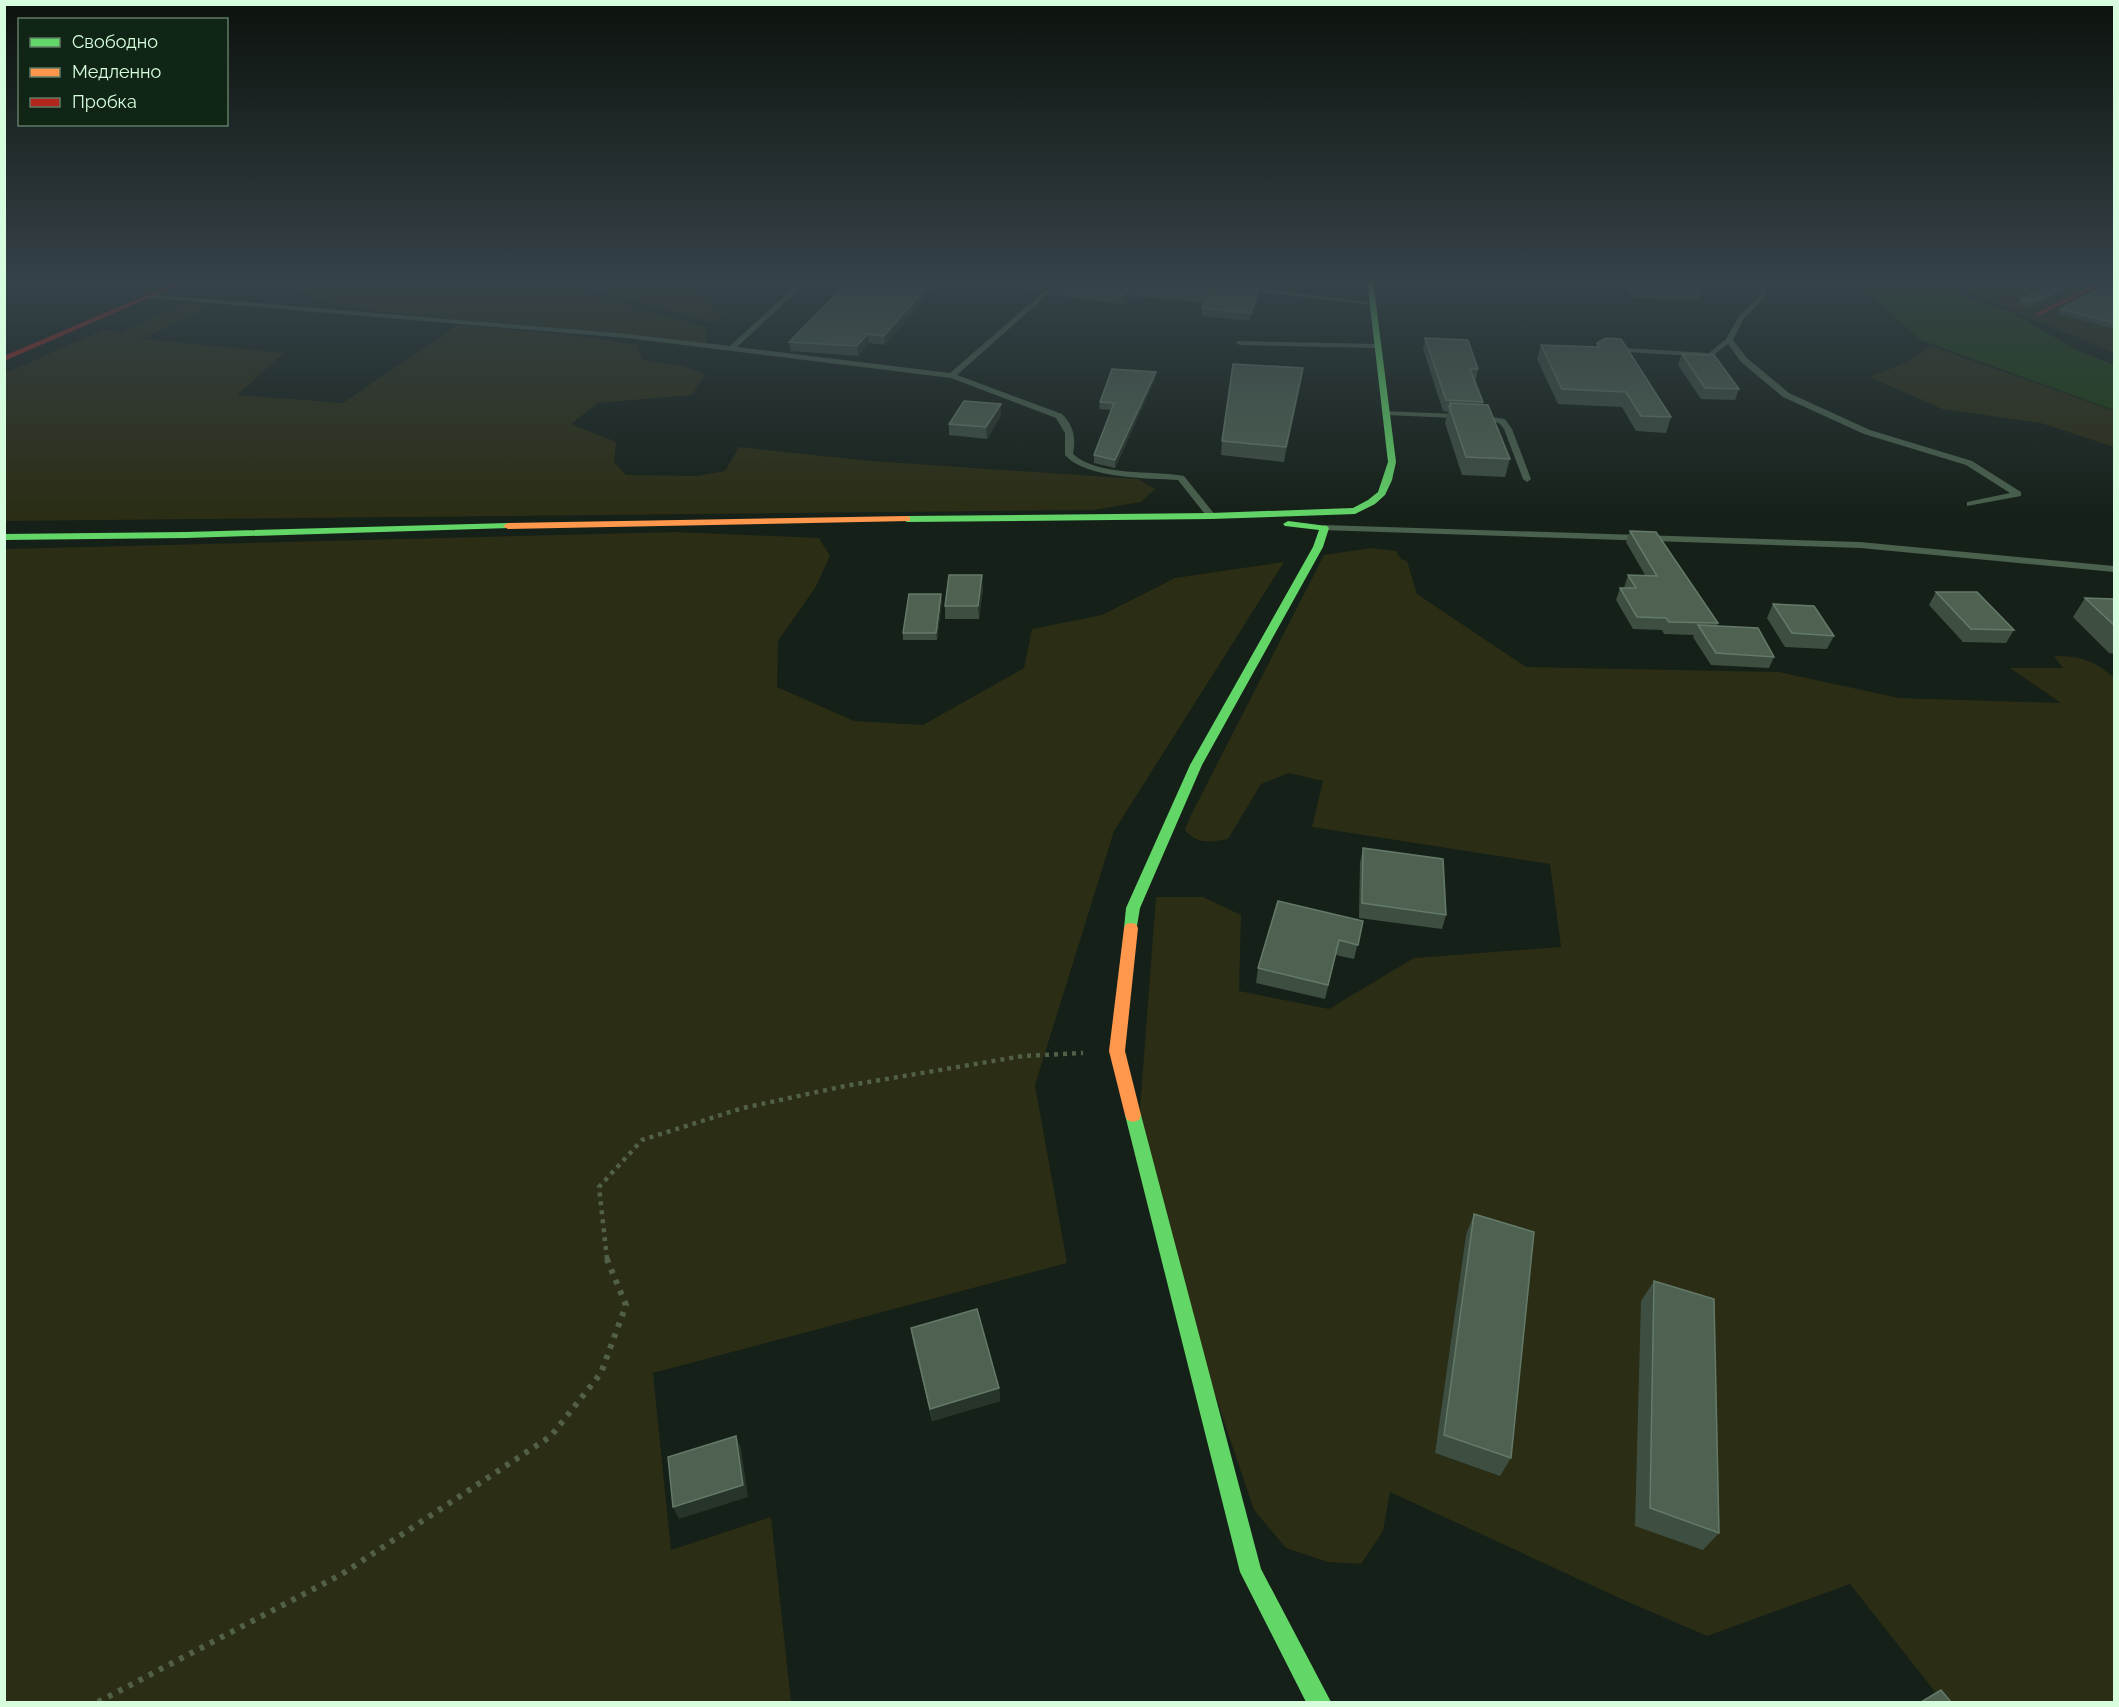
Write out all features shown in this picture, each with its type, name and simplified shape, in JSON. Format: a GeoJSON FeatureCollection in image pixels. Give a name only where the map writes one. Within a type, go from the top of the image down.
{"type":"FeatureCollection","features":[{"type":"Feature","properties":{"kind":"street"},"geometry":{"type":"LineString","coordinates":[[4,537],[186,535],[677,522],[1321,514],[1355,511],[1375,504],[1386,490],[1392,462],[1380,360]]}},
{"type":"Feature","properties":{"kind":"street"},"geometry":{"type":"LineString","coordinates":[[1211,516],[1324,528],[1318,547],[1196,765],[1132,908],[1117,1051],[1251,1572],[1319,1702]]}},
{"type":"Feature","properties":{"kind":"lane"},"geometry":{"type":"LineString","coordinates":[[822,360],[952,375],[1059,416],[1067,424],[1071,433],[1069,455],[1076,464],[1103,470],[1181,478],[1211,516]]}},
{"type":"Feature","properties":{"kind":"lane"},"geometry":{"type":"LineString","coordinates":[[952,375],[970,360]]}},
{"type":"Feature","properties":{"kind":"lane"},"geometry":{"type":"LineString","coordinates":[[1744,360],[1786,395],[1868,432],[1969,463],[2018,494],[1970,504]]}},
{"type":"Feature","properties":{"kind":"lane"},"geometry":{"type":"LineString","coordinates":[[1386,413],[1478,417],[1502,422],[1508,429],[1527,479]]}},
{"type":"Feature","properties":{"kind":"lane"},"geometry":{"type":"LineString","coordinates":[[1324,528],[1860,545],[2115,569]]}},
{"type":"Feature","properties":{"kind":"path"},"geometry":{"type":"LineString","coordinates":[[98,1702],[342,1574],[551,1436],[601,1373],[626,1305],[607,1263],[598,1188],[642,1140],[743,1108],[845,1086],[1023,1056],[1117,1051]]}},
{"type":"Feature","properties":{"kind":"shaded area"},"geometry":{"type":"Polygon","coordinates":[[[36,360],[277,360],[237,395],[343,403],[407,360],[642,360],[683,366],[705,374],[692,395],[598,403],[571,424],[616,442],[614,462],[626,475],[698,476],[725,471],[739,447],[871,461],[1138,479],[1155,489],[1141,502],[1094,510],[5,521],[4,374],[36,360]]]}},
{"type":"Feature","properties":{"kind":"shaded area"},"geometry":{"type":"Polygon","coordinates":[[[1911,360],[1969,360],[2114,411],[2114,447],[2041,423],[1942,409],[1870,377],[1911,360]]]}},
{"type":"Feature","properties":{"kind":"shaded area"},"geometry":{"type":"Polygon","coordinates":[[[1975,360],[2100,360],[2114,365],[2114,410],[1975,360]]]}},
{"type":"Feature","properties":{"kind":"shaded area"},"geometry":{"type":"Polygon","coordinates":[[[676,532],[819,538],[830,556],[815,588],[778,641],[777,687],[854,721],[923,725],[1024,668],[1032,629],[1102,615],[1175,578],[1284,562],[1114,831],[1035,1085],[1067,1263],[653,1373],[671,1550],[771,1517],[791,1702],[5,1702],[5,549],[676,532]]]}},
{"type":"Feature","properties":{"kind":"shaded area"},"geometry":{"type":"Polygon","coordinates":[[[1371,548],[1396,551],[1401,559],[1407,561],[1417,594],[1526,667],[1779,672],[1899,698],[2061,703],[2010,668],[2063,668],[2054,656],[2071,657],[2094,663],[2114,678],[2114,1702],[1943,1702],[1850,1584],[1707,1636],[1390,1492],[1383,1531],[1361,1564],[1328,1562],[1286,1548],[1254,1510],[1136,1161],[1156,897],[1203,897],[1241,915],[1239,991],[1329,1009],[1414,958],[1561,947],[1550,864],[1312,827],[1323,781],[1289,773],[1261,784],[1228,839],[1200,840],[1185,830],[1324,555],[1371,548]],[[1466,1235],[1435,1453],[1500,1476],[1466,1235]]]}},
{"type":"Feature","properties":{"kind":"building"},"geometry":{"type":"Polygon","coordinates":[[[1432,360],[1475,360],[1478,369],[1470,369],[1483,402],[1446,400],[1432,360]]]}},
{"type":"Feature","properties":{"kind":"building"},"geometry":{"type":"Polygon","coordinates":[[[1548,360],[1634,360],[1671,417],[1641,416],[1626,392],[1562,389],[1548,360]]]}},
{"type":"Feature","properties":{"kind":"building"},"geometry":{"type":"Polygon","coordinates":[[[1686,360],[1717,360],[1739,389],[1705,388],[1686,360]]]}},
{"type":"Feature","properties":{"kind":"building"},"geometry":{"type":"Polygon","coordinates":[[[1233,364],[1303,368],[1286,447],[1222,441],[1233,364]]]}},
{"type":"Feature","properties":{"kind":"building"},"geometry":{"type":"Polygon","coordinates":[[[1112,369],[1156,372],[1115,460],[1094,455],[1114,403],[1100,402],[1112,369]]]}},
{"type":"Feature","properties":{"kind":"building"},"geometry":{"type":"Polygon","coordinates":[[[964,401],[1001,404],[986,427],[949,424],[964,401]]]}},
{"type":"Feature","properties":{"kind":"building"},"geometry":{"type":"Polygon","coordinates":[[[1450,403],[1488,405],[1510,459],[1466,457],[1449,406],[1451,406],[1450,403]]]}},
{"type":"Feature","properties":{"kind":"building"},"geometry":{"type":"Polygon","coordinates":[[[1630,531],[1656,532],[1718,623],[1669,622],[1666,618],[1637,617],[1620,588],[1636,588],[1628,575],[1657,576],[1630,531]]]}},
{"type":"Feature","properties":{"kind":"building"},"geometry":{"type":"Polygon","coordinates":[[[949,575],[982,575],[978,606],[945,606],[949,575]]]}},
{"type":"Feature","properties":{"kind":"building"},"geometry":{"type":"Polygon","coordinates":[[[1936,592],[1977,592],[2014,630],[1971,629],[1936,592]]]}},
{"type":"Feature","properties":{"kind":"building"},"geometry":{"type":"Polygon","coordinates":[[[909,594],[941,594],[936,633],[903,633],[909,594]]]}},
{"type":"Feature","properties":{"kind":"building"},"geometry":{"type":"Polygon","coordinates":[[[2085,598],[2115,599],[2115,626],[2085,598]]]}},
{"type":"Feature","properties":{"kind":"building"},"geometry":{"type":"Polygon","coordinates":[[[1773,604],[1814,606],[1834,636],[1792,633],[1773,604]]]}},
{"type":"Feature","properties":{"kind":"building"},"geometry":{"type":"Polygon","coordinates":[[[1698,625],[1758,628],[1774,657],[1716,653],[1698,625]]]}},
{"type":"Feature","properties":{"kind":"building"},"geometry":{"type":"Polygon","coordinates":[[[1363,848],[1443,859],[1446,915],[1362,903],[1363,848]]]}},
{"type":"Feature","properties":{"kind":"building"},"geometry":{"type":"Polygon","coordinates":[[[1278,901],[1363,921],[1358,945],[1339,940],[1328,985],[1258,968],[1278,901]]]}},
{"type":"Feature","properties":{"kind":"building"},"geometry":{"type":"Polygon","coordinates":[[[1474,1214],[1534,1232],[1511,1458],[1444,1435],[1474,1214]]]}},
{"type":"Feature","properties":{"kind":"building"},"geometry":{"type":"Polygon","coordinates":[[[1654,1281],[1714,1299],[1719,1533],[1650,1508],[1654,1281]]]}},
{"type":"Feature","properties":{"kind":"building"},"geometry":{"type":"Polygon","coordinates":[[[977,1309],[999,1388],[930,1409],[911,1328],[977,1309]]]}},
{"type":"Feature","properties":{"kind":"building"},"geometry":{"type":"Polygon","coordinates":[[[736,1436],[743,1485],[673,1507],[668,1457],[736,1436]]]}},
{"type":"Feature","properties":{"kind":"building"},"geometry":{"type":"Polygon","coordinates":[[[1941,1690],[1951,1702],[1921,1702],[1941,1690]]]}},
{"type":"Feature","properties":{"kind":"traffic: fast"},"geometry":{"type":"LineString","coordinates":[[907,519],[1211,516],[1355,511],[1372,502],[1382,493],[1392,462],[1380,360]]}},
{"type":"Feature","properties":{"kind":"traffic: fast"},"geometry":{"type":"LineString","coordinates":[[1131,928],[1133,908],[1196,765],[1318,547],[1324,528],[1288,524]]}},
{"type":"Feature","properties":{"kind":"traffic: fast"},"geometry":{"type":"LineString","coordinates":[[4,537],[186,535],[508,526]]}},
{"type":"Feature","properties":{"kind":"traffic: fast"},"geometry":{"type":"LineString","coordinates":[[1133,1115],[1251,1572],[1319,1702]]}},
{"type":"Feature","properties":{"kind":"traffic: slow"},"geometry":{"type":"LineString","coordinates":[[508,526],[907,519]]}},
{"type":"Feature","properties":{"kind":"traffic: slow"},"geometry":{"type":"LineString","coordinates":[[1131,928],[1117,1051],[1133,1115]]}}]}
